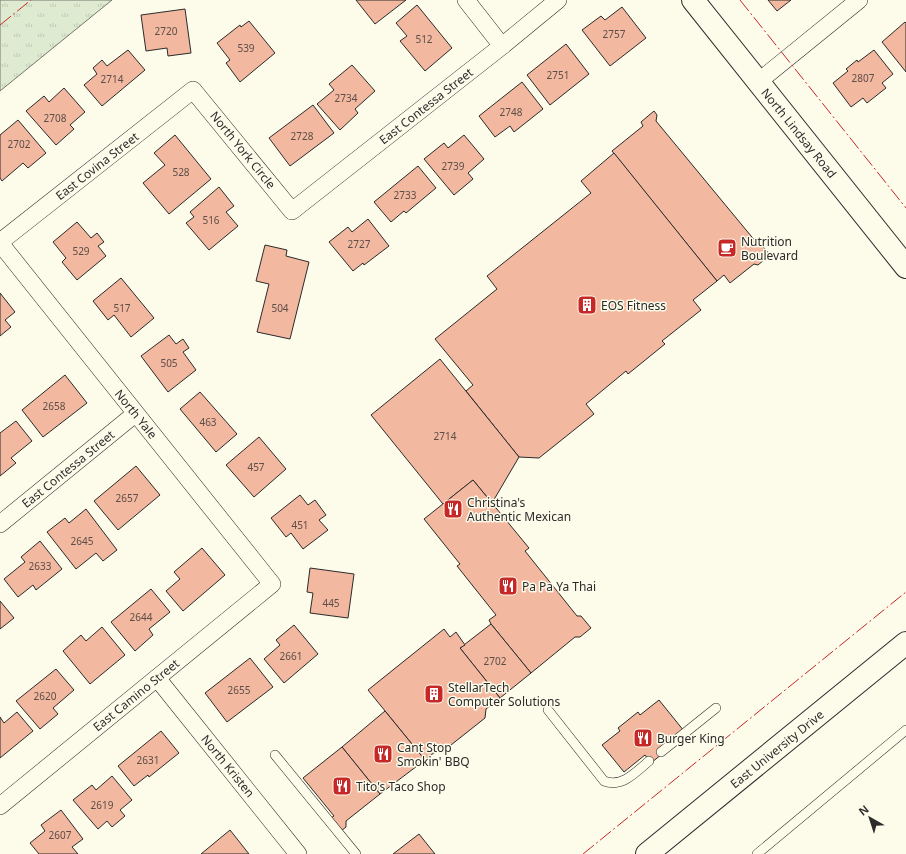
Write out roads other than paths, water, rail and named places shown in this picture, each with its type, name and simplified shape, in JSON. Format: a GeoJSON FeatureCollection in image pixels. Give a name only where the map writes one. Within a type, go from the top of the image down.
{"type":"FeatureCollection","features":[{"type":"Feature","properties":{"kind":"main road","name":"North Lindsay Road"},"geometry":{"type":"LineString","coordinates":[[692,0],[906,267]]}},
{"type":"Feature","properties":{"kind":"main road","name":"East University Drive"},"geometry":{"type":"LineString","coordinates":[[647,854],[906,643]]}},
{"type":"Feature","properties":{"kind":"street"},"geometry":{"type":"LineString","coordinates":[[466,0],[502,46]]}},
{"type":"Feature","properties":{"kind":"street","name":"East Contessa Street"},"geometry":{"type":"LineString","coordinates":[[292,211],[502,46],[558,0]]}},
{"type":"Feature","properties":{"kind":"street"},"geometry":{"type":"LineString","coordinates":[[758,82],[859,0]]}},
{"type":"Feature","properties":{"kind":"street","name":"North York Circle"},"geometry":{"type":"LineString","coordinates":[[193,90],[292,211]]}},
{"type":"Feature","properties":{"kind":"street","name":"East Covina Street"},"geometry":{"type":"LineString","coordinates":[[0,243],[193,90]]}},
{"type":"Feature","properties":{"kind":"street","name":"North Yale"},"geometry":{"type":"LineString","coordinates":[[0,243],[272,584]]}},
{"type":"Feature","properties":{"kind":"street","name":"East Contessa Street"},"geometry":{"type":"LineString","coordinates":[[0,524],[135,414]]}},
{"type":"Feature","properties":{"kind":"street","name":"East Camino Street"},"geometry":{"type":"LineString","coordinates":[[0,806],[272,584]]}},
{"type":"Feature","properties":{"kind":"street","name":"North Kristen"},"geometry":{"type":"LineString","coordinates":[[157,678],[298,854]]}},
{"type":"Feature","properties":{"kind":"lane"},"geometry":{"type":"LineString","coordinates":[[660,752],[716,708]]}},
{"type":"Feature","properties":{"kind":"lane"},"geometry":{"type":"LineString","coordinates":[[548,710],[604,781],[611,784],[620,782],[649,761]]}},
{"type":"Feature","properties":{"kind":"lane"},"geometry":{"type":"LineString","coordinates":[[757,854],[906,730]]}},
{"type":"Feature","properties":{"kind":"lane"},"geometry":{"type":"LineString","coordinates":[[275,754],[356,854]]}},
{"type":"Feature","properties":{"kind":"place","name":"Nutrition Boulevard"},"geometry":{"type":"Point","coordinates":[727,248]}},
{"type":"Feature","properties":{"kind":"place","name":"EOS Fitness"},"geometry":{"type":"Point","coordinates":[587,305]}},
{"type":"Feature","properties":{"kind":"place","name":"Christina's Authentic Mexican"},"geometry":{"type":"Point","coordinates":[453,509]}},
{"type":"Feature","properties":{"kind":"place","name":"Pa Pa Ya Thai"},"geometry":{"type":"Point","coordinates":[508,586]}},
{"type":"Feature","properties":{"kind":"place","name":"StellarTech Computer Solutions"},"geometry":{"type":"Point","coordinates":[434,694]}},
{"type":"Feature","properties":{"kind":"place","name":"Burger King"},"geometry":{"type":"Point","coordinates":[643,738]}},
{"type":"Feature","properties":{"kind":"place","name":"Cant Stop Smokin' BBQ"},"geometry":{"type":"Point","coordinates":[383,754]}},
{"type":"Feature","properties":{"kind":"place","name":"Tito's Taco Shop"},"geometry":{"type":"Point","coordinates":[342,786]}}]}
